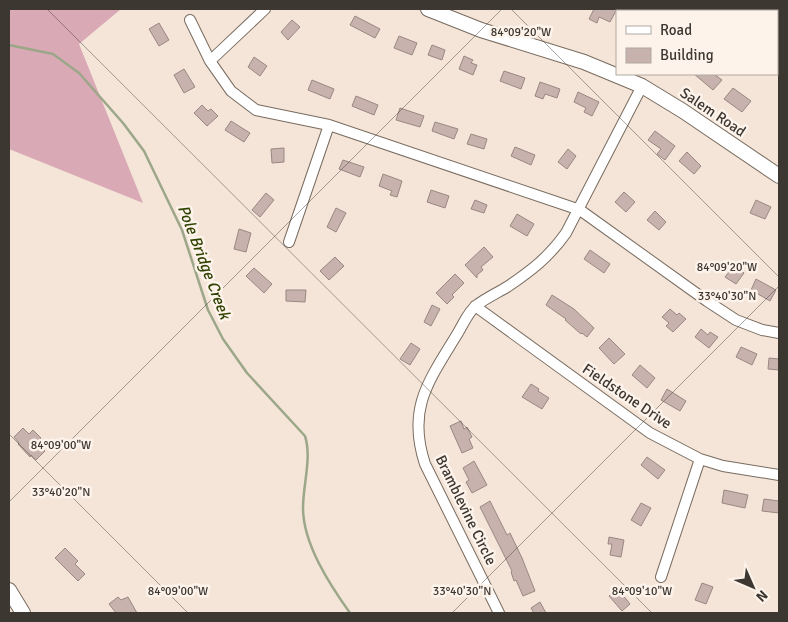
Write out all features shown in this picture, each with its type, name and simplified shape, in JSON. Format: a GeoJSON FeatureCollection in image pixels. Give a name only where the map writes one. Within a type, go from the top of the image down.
{"type":"FeatureCollection","features":[{"type":"Feature","properties":{"kind":"street"},"geometry":{"type":"LineString","coordinates":[[210,61],[265,9]]}},
{"type":"Feature","properties":{"kind":"street","name":"Salem Road"},"geometry":{"type":"LineString","coordinates":[[428,9],[481,30],[584,62],[642,86],[684,111],[779,176]]}},
{"type":"Feature","properties":{"kind":"street"},"geometry":{"type":"LineString","coordinates":[[190,20],[210,61],[231,91],[256,110],[329,125],[580,210],[736,320],[762,330],[779,333]]}},
{"type":"Feature","properties":{"kind":"street","name":"Bramblevine Circle"},"geometry":{"type":"LineString","coordinates":[[499,613],[425,464],[419,440],[419,414],[425,390],[430,378],[475,306],[533,268],[552,252],[566,233],[580,210],[642,86]]}},
{"type":"Feature","properties":{"kind":"street"},"geometry":{"type":"LineString","coordinates":[[289,242],[329,125]]}},
{"type":"Feature","properties":{"kind":"street","name":"Fieldstone Drive"},"geometry":{"type":"LineString","coordinates":[[475,306],[650,433],[700,459],[745,471],[779,475]]}},
{"type":"Feature","properties":{"kind":"street"},"geometry":{"type":"LineString","coordinates":[[662,577],[700,459]]}},
{"type":"Feature","properties":{"kind":"street"},"geometry":{"type":"LineString","coordinates":[[9,590],[23,613]]}},
{"type":"Feature","properties":{"kind":"shaded area"},"geometry":{"type":"Polygon","coordinates":[[[9,9],[121,9],[79,44],[143,203],[9,149],[9,9]]]}},
{"type":"Feature","properties":{"kind":"building"},"geometry":{"type":"Polygon","coordinates":[[[594,9],[617,9],[610,22],[599,17],[597,23],[589,19],[594,9]]]}},
{"type":"Feature","properties":{"kind":"building"},"geometry":{"type":"Polygon","coordinates":[[[355,16],[380,29],[375,38],[350,25],[355,16]]]}},
{"type":"Feature","properties":{"kind":"building"},"geometry":{"type":"Polygon","coordinates":[[[292,20],[300,27],[288,40],[281,32],[292,20]]]}},
{"type":"Feature","properties":{"kind":"building"},"geometry":{"type":"Polygon","coordinates":[[[159,23],[169,40],[159,46],[149,29],[159,23]]]}},
{"type":"Feature","properties":{"kind":"building"},"geometry":{"type":"Polygon","coordinates":[[[399,36],[417,43],[412,55],[394,48],[399,36]]]}},
{"type":"Feature","properties":{"kind":"building"},"geometry":{"type":"Polygon","coordinates":[[[432,45],[445,50],[442,60],[428,55],[432,45]]]}},
{"type":"Feature","properties":{"kind":"building"},"geometry":{"type":"Polygon","coordinates":[[[464,56],[473,60],[471,63],[477,65],[473,75],[459,69],[464,56]]]}},
{"type":"Feature","properties":{"kind":"building"},"geometry":{"type":"Polygon","coordinates":[[[254,57],[267,66],[260,76],[248,67],[254,57]]]}},
{"type":"Feature","properties":{"kind":"building"},"geometry":{"type":"Polygon","coordinates":[[[184,69],[195,87],[184,93],[174,75],[184,69]]]}},
{"type":"Feature","properties":{"kind":"building"},"geometry":{"type":"Polygon","coordinates":[[[504,71],[525,78],[521,89],[500,81],[504,71]]]}},
{"type":"Feature","properties":{"kind":"building"},"geometry":{"type":"Polygon","coordinates":[[[695,75],[715,75],[722,80],[713,90],[695,75]]]}},
{"type":"Feature","properties":{"kind":"building"},"geometry":{"type":"Polygon","coordinates":[[[312,80],[334,89],[330,99],[308,90],[312,80]]]}},
{"type":"Feature","properties":{"kind":"building"},"geometry":{"type":"Polygon","coordinates":[[[540,82],[560,89],[557,98],[545,94],[543,99],[535,96],[540,82]]]}},
{"type":"Feature","properties":{"kind":"building"},"geometry":{"type":"Polygon","coordinates":[[[733,88],[751,101],[742,112],[724,99],[733,88]]]}},
{"type":"Feature","properties":{"kind":"building"},"geometry":{"type":"Polygon","coordinates":[[[578,92],[599,102],[592,116],[584,112],[586,108],[574,102],[578,92]]]}},
{"type":"Feature","properties":{"kind":"building"},"geometry":{"type":"Polygon","coordinates":[[[356,96],[378,105],[374,115],[352,106],[356,96]]]}},
{"type":"Feature","properties":{"kind":"building"},"geometry":{"type":"Polygon","coordinates":[[[202,105],[208,111],[211,109],[218,116],[207,126],[194,113],[202,105]]]}},
{"type":"Feature","properties":{"kind":"building"},"geometry":{"type":"Polygon","coordinates":[[[400,108],[424,116],[420,127],[396,120],[400,108]]]}},
{"type":"Feature","properties":{"kind":"building"},"geometry":{"type":"Polygon","coordinates":[[[231,121],[250,133],[244,142],[225,130],[231,121]]]}},
{"type":"Feature","properties":{"kind":"building"},"geometry":{"type":"Polygon","coordinates":[[[435,122],[458,129],[454,139],[432,131],[435,122]]]}},
{"type":"Feature","properties":{"kind":"building"},"geometry":{"type":"Polygon","coordinates":[[[655,131],[675,146],[665,160],[657,154],[661,149],[648,140],[655,131]]]}},
{"type":"Feature","properties":{"kind":"building"},"geometry":{"type":"Polygon","coordinates":[[[471,134],[487,139],[484,149],[467,144],[471,134]]]}},
{"type":"Feature","properties":{"kind":"building"},"geometry":{"type":"Polygon","coordinates":[[[515,147],[535,155],[531,165],[511,156],[515,147]]]}},
{"type":"Feature","properties":{"kind":"building"},"geometry":{"type":"Polygon","coordinates":[[[284,148],[284,162],[272,163],[271,149],[284,148]]]}},
{"type":"Feature","properties":{"kind":"building"},"geometry":{"type":"Polygon","coordinates":[[[568,149],[576,156],[567,169],[558,162],[568,149]]]}},
{"type":"Feature","properties":{"kind":"building"},"geometry":{"type":"Polygon","coordinates":[[[687,152],[701,166],[694,174],[679,161],[687,152]]]}},
{"type":"Feature","properties":{"kind":"building"},"geometry":{"type":"Polygon","coordinates":[[[343,160],[364,167],[360,177],[339,169],[343,160]]]}},
{"type":"Feature","properties":{"kind":"building"},"geometry":{"type":"Polygon","coordinates":[[[383,174],[402,181],[397,197],[390,195],[392,191],[379,186],[383,174]]]}},
{"type":"Feature","properties":{"kind":"building"},"geometry":{"type":"Polygon","coordinates":[[[431,190],[449,196],[445,208],[427,202],[431,190]]]}},
{"type":"Feature","properties":{"kind":"building"},"geometry":{"type":"Polygon","coordinates":[[[624,192],[635,202],[626,212],[615,202],[624,192]]]}},
{"type":"Feature","properties":{"kind":"building"},"geometry":{"type":"Polygon","coordinates":[[[266,193],[274,200],[260,217],[252,210],[266,193]]]}},
{"type":"Feature","properties":{"kind":"building"},"geometry":{"type":"Polygon","coordinates":[[[475,200],[487,205],[484,213],[471,209],[475,200]]]}},
{"type":"Feature","properties":{"kind":"building"},"geometry":{"type":"Polygon","coordinates":[[[756,200],[771,207],[765,219],[750,213],[756,200]]]}},
{"type":"Feature","properties":{"kind":"building"},"geometry":{"type":"Polygon","coordinates":[[[336,208],[346,213],[336,232],[327,227],[336,208]]]}},
{"type":"Feature","properties":{"kind":"building"},"geometry":{"type":"Polygon","coordinates":[[[655,211],[666,222],[659,230],[647,220],[655,211]]]}},
{"type":"Feature","properties":{"kind":"building"},"geometry":{"type":"Polygon","coordinates":[[[517,214],[534,224],[527,236],[510,226],[517,214]]]}},
{"type":"Feature","properties":{"kind":"building"},"geometry":{"type":"Polygon","coordinates":[[[239,229],[251,233],[246,252],[234,249],[239,229]]]}},
{"type":"Feature","properties":{"kind":"building"},"geometry":{"type":"Polygon","coordinates":[[[484,247],[493,257],[481,267],[483,270],[477,275],[477,278],[465,265],[484,247]]]}},
{"type":"Feature","properties":{"kind":"building"},"geometry":{"type":"Polygon","coordinates":[[[590,250],[610,264],[604,273],[584,259],[590,250]]]}},
{"type":"Feature","properties":{"kind":"building"},"geometry":{"type":"Polygon","coordinates":[[[335,257],[344,266],[329,280],[320,271],[335,257]]]}},
{"type":"Feature","properties":{"kind":"building"},"geometry":{"type":"Polygon","coordinates":[[[734,266],[744,273],[736,284],[725,277],[734,266]]]}},
{"type":"Feature","properties":{"kind":"building"},"geometry":{"type":"Polygon","coordinates":[[[254,268],[272,284],[264,293],[246,276],[254,268]]]}},
{"type":"Feature","properties":{"kind":"building"},"geometry":{"type":"Polygon","coordinates":[[[455,274],[464,283],[452,295],[454,297],[447,304],[436,293],[455,274]]]}},
{"type":"Feature","properties":{"kind":"building"},"geometry":{"type":"Polygon","coordinates":[[[756,279],[776,290],[770,301],[751,290],[756,279]]]}},
{"type":"Feature","properties":{"kind":"building"},"geometry":{"type":"Polygon","coordinates":[[[286,290],[306,290],[305,302],[286,301],[286,290]]]}},
{"type":"Feature","properties":{"kind":"building"},"geometry":{"type":"Polygon","coordinates":[[[552,295],[574,309],[594,328],[587,337],[546,305],[552,295]]]}},
{"type":"Feature","properties":{"kind":"building"},"geometry":{"type":"Polygon","coordinates":[[[432,305],[440,309],[431,326],[424,322],[432,305]]]}},
{"type":"Feature","properties":{"kind":"building"},"geometry":{"type":"Polygon","coordinates":[[[670,309],[686,319],[673,332],[666,326],[669,323],[662,317],[670,309]]]}},
{"type":"Feature","properties":{"kind":"building"},"geometry":{"type":"Polygon","coordinates":[[[701,329],[708,335],[710,332],[718,337],[709,348],[695,337],[701,329]]]}},
{"type":"Feature","properties":{"kind":"building"},"geometry":{"type":"Polygon","coordinates":[[[609,338],[625,354],[614,364],[599,348],[609,338]]]}},
{"type":"Feature","properties":{"kind":"building"},"geometry":{"type":"Polygon","coordinates":[[[411,343],[420,349],[410,365],[400,359],[411,343]]]}},
{"type":"Feature","properties":{"kind":"building"},"geometry":{"type":"Polygon","coordinates":[[[741,347],[757,354],[752,365],[736,357],[741,347]]]}},
{"type":"Feature","properties":{"kind":"building"},"geometry":{"type":"Polygon","coordinates":[[[769,358],[779,359],[779,370],[768,369],[769,358]]]}},
{"type":"Feature","properties":{"kind":"building"},"geometry":{"type":"Polygon","coordinates":[[[640,365],[655,378],[647,388],[632,375],[640,365]]]}},
{"type":"Feature","properties":{"kind":"building"},"geometry":{"type":"Polygon","coordinates":[[[531,384],[549,398],[542,409],[522,397],[531,384]]]}},
{"type":"Feature","properties":{"kind":"building"},"geometry":{"type":"Polygon","coordinates":[[[667,389],[686,401],[680,411],[661,400],[667,389]]]}},
{"type":"Feature","properties":{"kind":"building"},"geometry":{"type":"Polygon","coordinates":[[[461,421],[464,429],[467,427],[472,437],[469,439],[473,448],[462,453],[450,426],[461,421]]]}},
{"type":"Feature","properties":{"kind":"building"},"geometry":{"type":"Polygon","coordinates":[[[23,428],[29,434],[33,430],[41,438],[37,442],[45,451],[36,460],[31,455],[30,457],[14,437],[23,428]]]}},
{"type":"Feature","properties":{"kind":"building"},"geometry":{"type":"Polygon","coordinates":[[[647,457],[665,470],[658,479],[641,465],[647,457]]]}},
{"type":"Feature","properties":{"kind":"building"},"geometry":{"type":"Polygon","coordinates":[[[474,461],[487,485],[472,493],[466,482],[469,480],[463,468],[474,461]]]}},
{"type":"Feature","properties":{"kind":"building"},"geometry":{"type":"Polygon","coordinates":[[[724,490],[748,495],[745,508],[722,503],[724,490]]]}},
{"type":"Feature","properties":{"kind":"building"},"geometry":{"type":"Polygon","coordinates":[[[764,499],[779,501],[779,513],[762,511],[764,499]]]}},
{"type":"Feature","properties":{"kind":"building"},"geometry":{"type":"Polygon","coordinates":[[[490,501],[507,535],[510,533],[535,591],[523,596],[516,580],[514,581],[512,571],[480,507],[490,501]]]}},
{"type":"Feature","properties":{"kind":"building"},"geometry":{"type":"Polygon","coordinates":[[[641,503],[651,508],[641,526],[631,520],[641,503]]]}},
{"type":"Feature","properties":{"kind":"building"},"geometry":{"type":"Polygon","coordinates":[[[609,537],[624,540],[621,557],[610,555],[612,544],[608,544],[609,537]]]}},
{"type":"Feature","properties":{"kind":"building"},"geometry":{"type":"Polygon","coordinates":[[[65,548],[78,561],[75,564],[85,574],[78,581],[55,558],[65,548]]]}},
{"type":"Feature","properties":{"kind":"building"},"geometry":{"type":"Polygon","coordinates":[[[702,583],[713,587],[706,604],[695,600],[702,583]]]}},
{"type":"Feature","properties":{"kind":"building"},"geometry":{"type":"Polygon","coordinates":[[[618,589],[630,604],[622,611],[609,596],[618,589]]]}},
{"type":"Feature","properties":{"kind":"building"},"geometry":{"type":"Polygon","coordinates":[[[118,597],[121,600],[128,597],[137,613],[116,613],[109,604],[118,597]]]}},
{"type":"Feature","properties":{"kind":"building"},"geometry":{"type":"Polygon","coordinates":[[[540,602],[546,613],[534,613],[531,608],[540,602]]]}},
{"type":"Feature","properties":{"kind":"waterway","name":"Pole Bridge Creek"},"geometry":{"type":"LineString","coordinates":[[9,45],[53,54],[79,73],[123,123],[144,151],[182,230],[208,310],[223,339],[247,373],[305,436],[308,453],[303,499],[304,522],[319,564],[350,613]]}}]}
